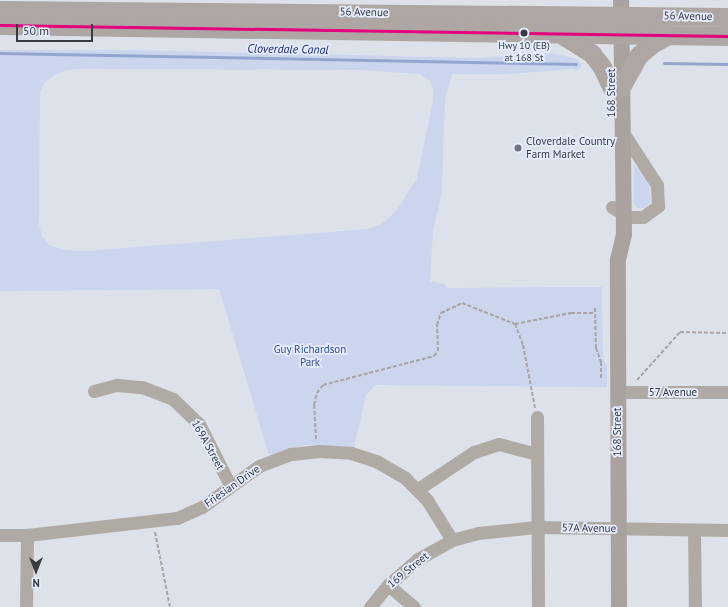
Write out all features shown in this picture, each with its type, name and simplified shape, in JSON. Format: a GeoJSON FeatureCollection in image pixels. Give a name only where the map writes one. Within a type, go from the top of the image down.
{"type":"FeatureCollection","features":[{"type":"Feature","properties":{"kind":"highway","name":"56 Avenue"},"geometry":{"type":"LineString","coordinates":[[0,10],[616,8],[728,17]]}},
{"type":"Feature","properties":{"kind":"highway","name":"56 Avenue"},"geometry":{"type":"LineString","coordinates":[[0,25],[558,32],[728,36]]}},
{"type":"Feature","properties":{"kind":"highway"},"geometry":{"type":"LineString","coordinates":[[558,32],[592,54],[616,87],[639,55],[652,44],[668,35]]}},
{"type":"Feature","properties":{"kind":"main road","name":"168 Street"},"geometry":{"type":"LineString","coordinates":[[616,8],[618,210],[624,234],[619,257],[617,528],[619,607]]}},
{"type":"Feature","properties":{"kind":"main road","name":"168 Street"},"geometry":{"type":"LineString","coordinates":[[616,87],[621,130],[618,210]]}},
{"type":"Feature","properties":{"kind":"street"},"geometry":{"type":"LineString","coordinates":[[618,210],[629,217],[647,215],[658,206],[659,196],[657,185],[621,130]]}},
{"type":"Feature","properties":{"kind":"street","name":"169A Street"},"geometry":{"type":"LineString","coordinates":[[94,391],[117,385],[142,387],[174,399],[199,424],[230,485]]}},
{"type":"Feature","properties":{"kind":"street","name":"57 Avenue"},"geometry":{"type":"LineString","coordinates":[[618,392],[728,392]]}},
{"type":"Feature","properties":{"kind":"street"},"geometry":{"type":"LineString","coordinates":[[536,417],[538,607]]}},
{"type":"Feature","properties":{"kind":"street"},"geometry":{"type":"LineString","coordinates":[[418,489],[474,452],[499,444],[536,454]]}},
{"type":"Feature","properties":{"kind":"street","name":"Friesian Drive"},"geometry":{"type":"LineString","coordinates":[[0,535],[26,535],[177,518],[202,507],[230,485],[259,466],[290,454],[333,451],[351,453],[376,461],[401,475],[418,489],[445,526],[452,540]]}},
{"type":"Feature","properties":{"kind":"street","name":"57A Avenue"},"geometry":{"type":"LineString","coordinates":[[452,540],[492,531],[536,527],[728,530]]}},
{"type":"Feature","properties":{"kind":"street"},"geometry":{"type":"LineString","coordinates":[[694,530],[695,607]]}},
{"type":"Feature","properties":{"kind":"street"},"geometry":{"type":"LineString","coordinates":[[26,535],[26,607]]}},
{"type":"Feature","properties":{"kind":"street","name":"169 Street"},"geometry":{"type":"LineString","coordinates":[[370,607],[388,585],[418,559],[452,540]]}},
{"type":"Feature","properties":{"kind":"street"},"geometry":{"type":"LineString","coordinates":[[388,585],[414,607]]}},
{"type":"Feature","properties":{"kind":"path"},"geometry":{"type":"LineString","coordinates":[[317,443],[314,405],[317,393],[323,385],[434,356],[438,351],[437,324],[441,313],[449,307],[462,303],[515,324],[571,313],[595,313]]}},
{"type":"Feature","properties":{"kind":"path"},"geometry":{"type":"LineString","coordinates":[[595,308],[596,348],[601,362],[601,378]]}},
{"type":"Feature","properties":{"kind":"path"},"geometry":{"type":"LineString","coordinates":[[515,324],[523,345],[536,417]]}},
{"type":"Feature","properties":{"kind":"path"},"geometry":{"type":"LineString","coordinates":[[632,381],[642,376],[680,332],[728,332]]}},
{"type":"Feature","properties":{"kind":"path"},"geometry":{"type":"LineString","coordinates":[[155,531],[170,607]]}},
{"type":"Feature","properties":{"kind":"green space","name":"Guy Richardson Park"},"geometry":{"type":"Polygon","coordinates":[[[0,50],[130,50],[478,58],[551,53],[577,59],[582,67],[576,71],[573,69],[509,74],[452,74],[445,99],[442,192],[433,230],[430,281],[444,284],[448,288],[602,287],[603,358],[607,367],[607,387],[375,385],[366,395],[354,447],[305,445],[269,455],[219,289],[0,291],[0,50]],[[83,69],[67,70],[54,75],[45,82],[40,92],[39,224],[42,237],[49,245],[65,250],[86,251],[368,229],[383,223],[397,210],[417,178],[433,101],[433,88],[429,80],[420,74],[359,70],[83,69]]]}},
{"type":"Feature","properties":{"kind":"green space"},"geometry":{"type":"Polygon","coordinates":[[[634,164],[648,180],[651,201],[646,208],[637,208],[634,203],[634,164]]]}},
{"type":"Feature","properties":{"kind":"waterway","name":"Cloverdale Canal"},"geometry":{"type":"LineString","coordinates":[[0,53],[576,64]]}},
{"type":"Feature","properties":{"kind":"waterway","name":"Cloverdale Canal"},"geometry":{"type":"LineString","coordinates":[[664,63],[728,64]]}},
{"type":"Feature","properties":{"kind":"transit line"},"geometry":{"type":"LineString","coordinates":[[0,25],[728,36]]}},
{"type":"Feature","properties":{"kind":"place","name":"Hwy 10 (EB) at 168 St"},"geometry":{"type":"Point","coordinates":[524,33]}},
{"type":"Feature","properties":{"kind":"place","name":"Cloverdale Country Farm Market"},"geometry":{"type":"Point","coordinates":[518,148]}}]}
